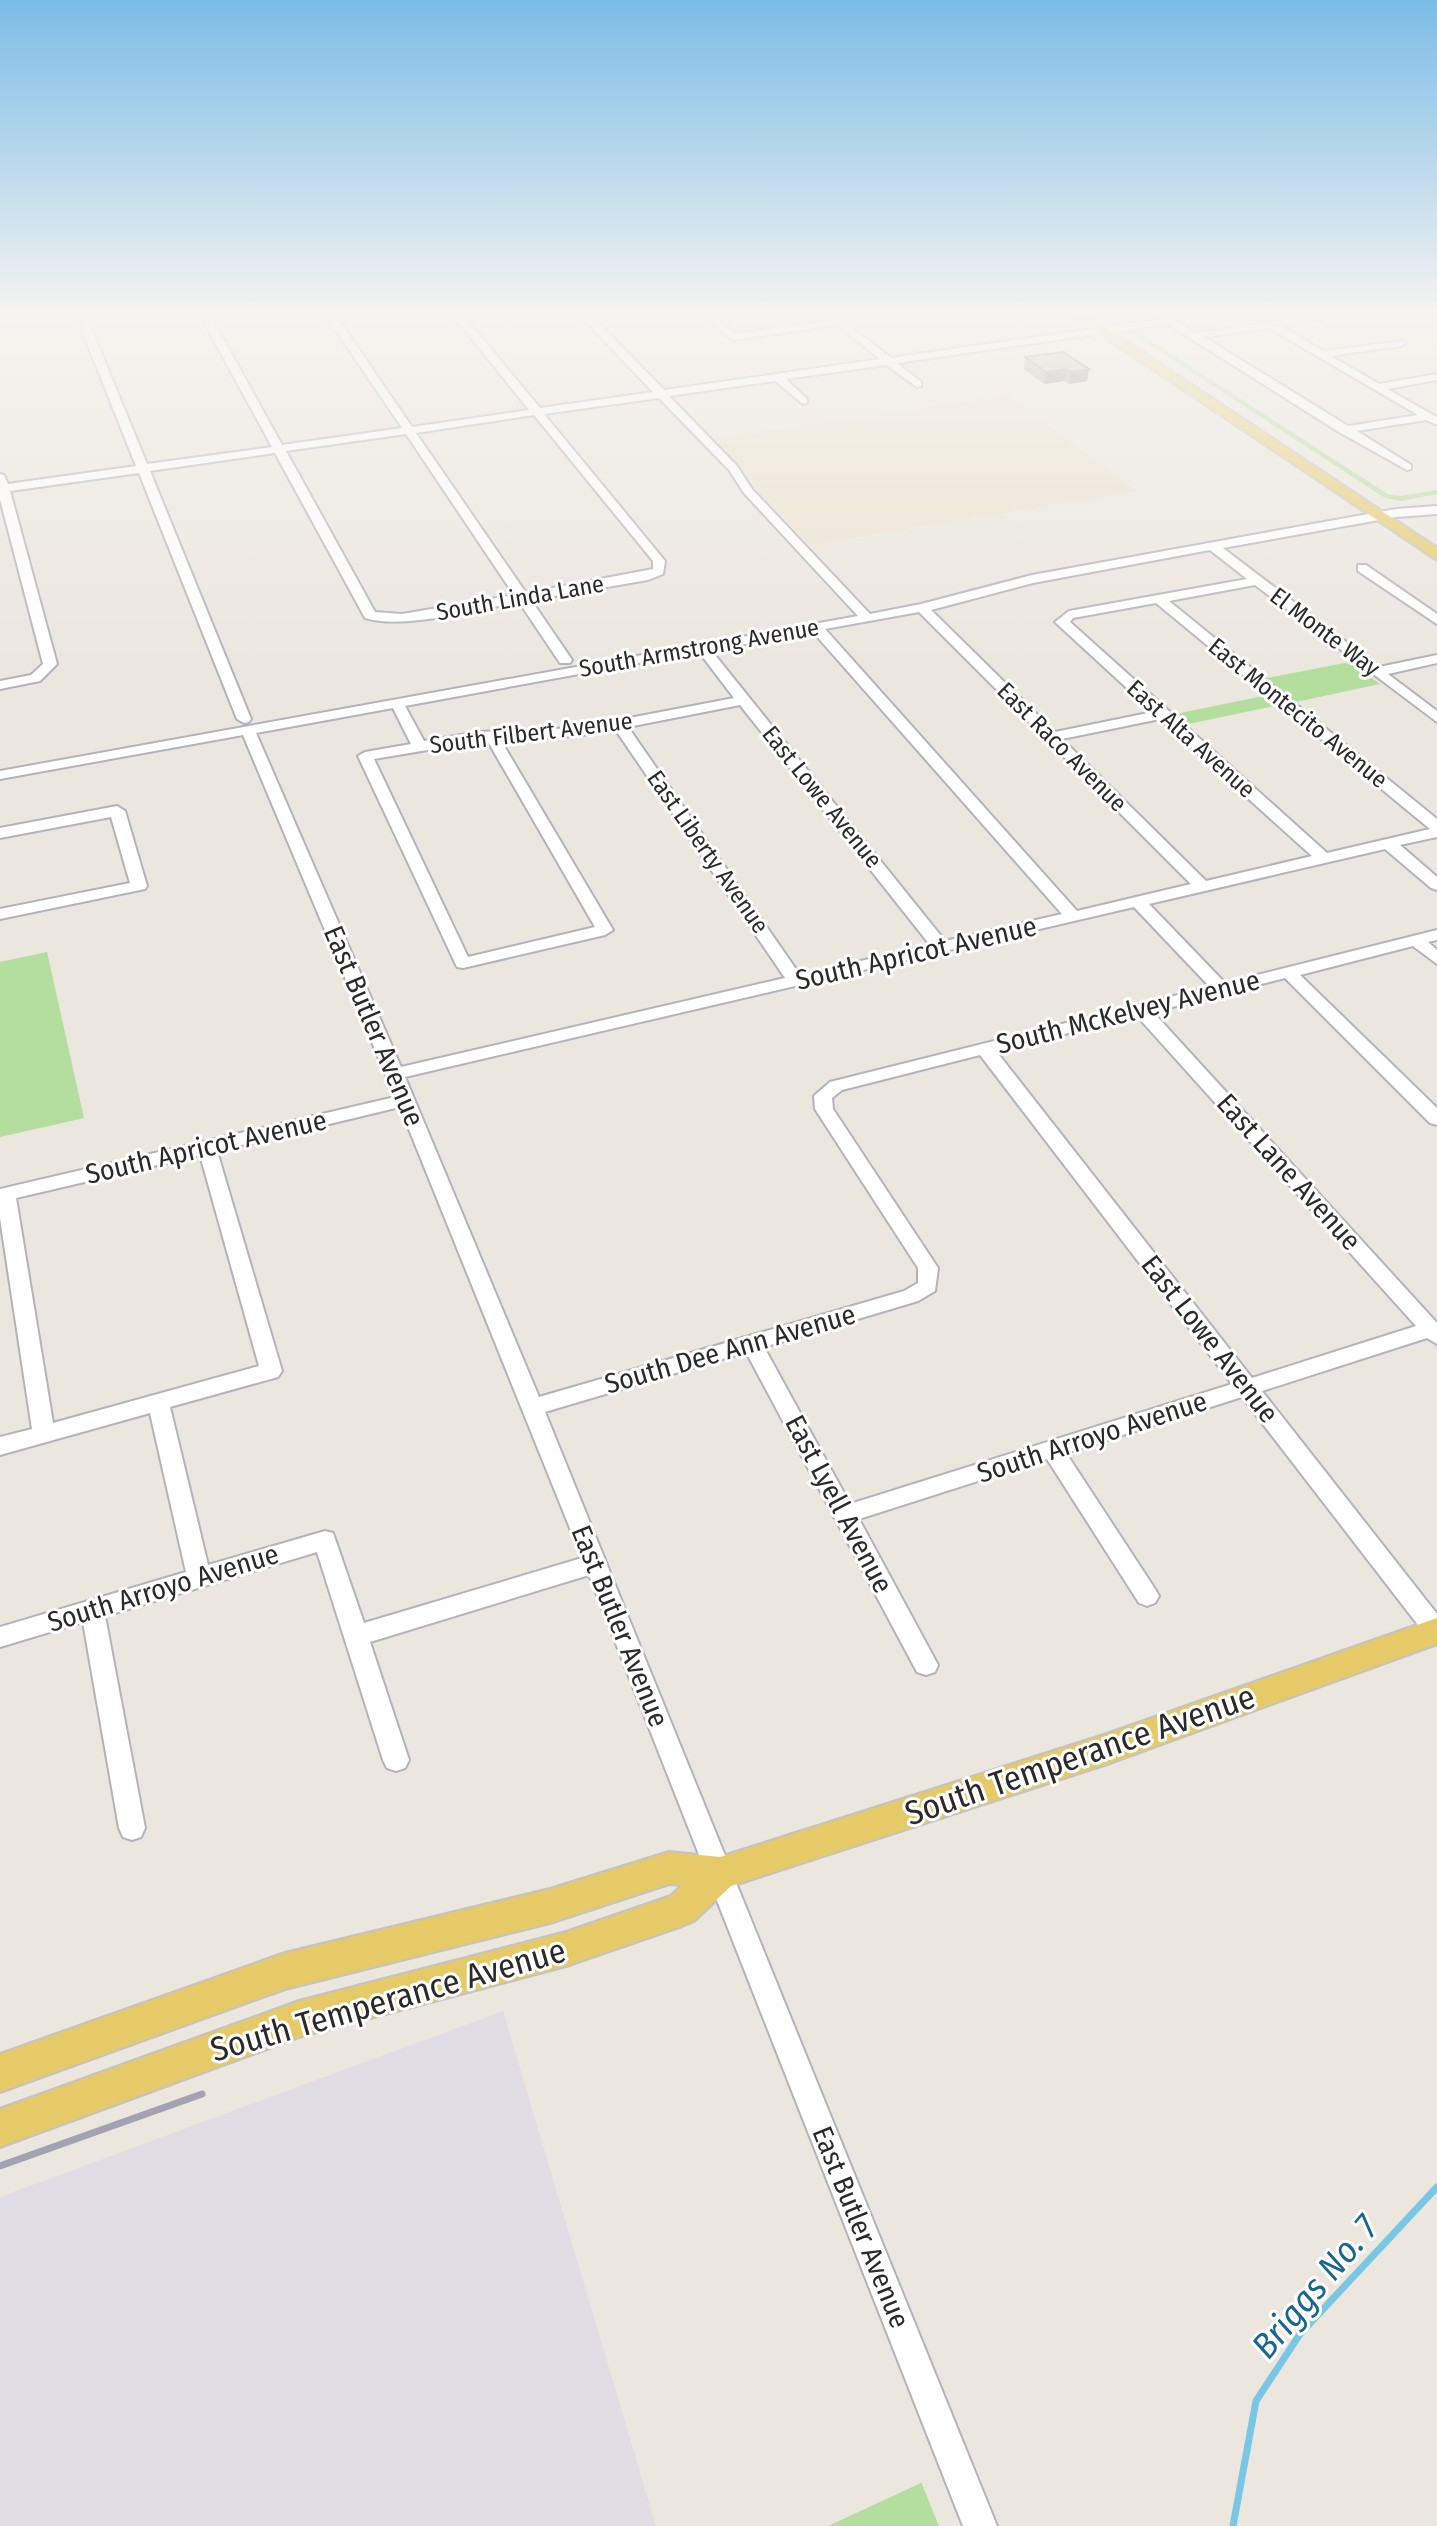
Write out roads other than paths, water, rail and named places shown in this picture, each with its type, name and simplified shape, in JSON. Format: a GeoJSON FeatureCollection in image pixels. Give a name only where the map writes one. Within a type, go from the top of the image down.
{"type":"FeatureCollection","features":[{"type":"Feature","properties":{"kind":"main road"},"geometry":{"type":"LineString","coordinates":[[1261,431],[1388,515],[1437,555]]}},
{"type":"Feature","properties":{"kind":"main road"},"geometry":{"type":"LineString","coordinates":[[1388,515],[1437,540]]}},
{"type":"Feature","properties":{"kind":"main road","name":"South Temperance Avenue"},"geometry":{"type":"LineString","coordinates":[[0,2073],[285,1971],[550,1906],[669,1868],[720,1873],[1104,1750],[1436,1631]]}},
{"type":"Feature","properties":{"kind":"main road","name":"South Temperance Avenue"},"geometry":{"type":"LineString","coordinates":[[0,2128],[299,2019],[566,1949],[682,1909],[720,1873]]}},
{"type":"Feature","properties":{"kind":"street","name":"East Butler Avenue"},"geometry":{"type":"LineString","coordinates":[[128,431],[246,724],[406,1100],[596,1563],[980,2526]]}},
{"type":"Feature","properties":{"kind":"street"},"geometry":{"type":"LineString","coordinates":[[268,431],[278,449]]}},
{"type":"Feature","properties":{"kind":"street"},"geometry":{"type":"LineString","coordinates":[[0,685],[42,675],[50,664],[1,485],[402,431]]}},
{"type":"Feature","properties":{"kind":"street"},"geometry":{"type":"LineString","coordinates":[[409,431],[565,660]]}},
{"type":"Feature","properties":{"kind":"street","name":"South Linda Lane"},"geometry":{"type":"LineString","coordinates":[[278,449],[365,609],[379,618],[402,618],[644,577],[659,571],[659,561],[552,431]]}},
{"type":"Feature","properties":{"kind":"street"},"geometry":{"type":"LineString","coordinates":[[697,431],[733,468],[748,491],[862,613]]}},
{"type":"Feature","properties":{"kind":"street"},"geometry":{"type":"LineString","coordinates":[[1345,431],[1407,467]]}},
{"type":"Feature","properties":{"kind":"street"},"geometry":{"type":"LineString","coordinates":[[1388,515],[1404,508],[1437,502]]}},
{"type":"Feature","properties":{"kind":"street"},"geometry":{"type":"LineString","coordinates":[[1388,515],[1437,510]]}},
{"type":"Feature","properties":{"kind":"street","name":"South Armstrong Avenue"},"geometry":{"type":"LineString","coordinates":[[0,775],[565,660],[862,613],[922,608],[1032,579],[1388,515]]}},
{"type":"Feature","properties":{"kind":"street","name":"El Monte Way"},"geometry":{"type":"LineString","coordinates":[[1212,546],[1437,718]]}},
{"type":"Feature","properties":{"kind":"street"},"geometry":{"type":"LineString","coordinates":[[1362,568],[1437,620]]}},
{"type":"Feature","properties":{"kind":"street"},"geometry":{"type":"LineString","coordinates":[[1159,599],[1257,581]]}},
{"type":"Feature","properties":{"kind":"street","name":"East Alta Avenue"},"geometry":{"type":"LineString","coordinates":[[1159,599],[1062,619],[1162,714],[1323,858]]}},
{"type":"Feature","properties":{"kind":"street","name":"East Montecito Avenue"},"geometry":{"type":"LineString","coordinates":[[1159,599],[1437,829]]}},
{"type":"Feature","properties":{"kind":"street","name":"East Raco Avenue"},"geometry":{"type":"LineString","coordinates":[[922,608],[1202,886]]}},
{"type":"Feature","properties":{"kind":"street","name":"South Armstrong Avenue"},"geometry":{"type":"LineString","coordinates":[[0,762],[397,703],[816,627],[862,613]]}},
{"type":"Feature","properties":{"kind":"street"},"geometry":{"type":"LineString","coordinates":[[816,627],[1073,916]]}},
{"type":"Feature","properties":{"kind":"street","name":"East Lowe Avenue"},"geometry":{"type":"LineString","coordinates":[[702,648],[941,947]]}},
{"type":"Feature","properties":{"kind":"street"},"geometry":{"type":"LineString","coordinates":[[1376,672],[1437,659]]}},
{"type":"Feature","properties":{"kind":"street","name":"South Filbert Avenue"},"geometry":{"type":"LineString","coordinates":[[491,735],[605,930],[463,963],[365,756],[491,735],[564,733],[744,700]]}},
{"type":"Feature","properties":{"kind":"street"},"geometry":{"type":"LineString","coordinates":[[397,703],[419,746]]}},
{"type":"Feature","properties":{"kind":"street"},"geometry":{"type":"LineString","coordinates":[[1051,737],[1162,714]]}},
{"type":"Feature","properties":{"kind":"street","name":"East Liberty Avenue"},"geometry":{"type":"LineString","coordinates":[[619,724],[796,981]]}},
{"type":"Feature","properties":{"kind":"street"},"geometry":{"type":"LineString","coordinates":[[0,833],[117,811],[139,886],[0,914]]}},
{"type":"Feature","properties":{"kind":"street","name":"South Apricot Avenue"},"geometry":{"type":"LineString","coordinates":[[395,1074],[1388,843],[1437,829]]}},
{"type":"Feature","properties":{"kind":"street"},"geometry":{"type":"LineString","coordinates":[[1388,843],[1437,885]]}},
{"type":"Feature","properties":{"kind":"street"},"geometry":{"type":"LineString","coordinates":[[1137,901],[1221,989]]}},
{"type":"Feature","properties":{"kind":"street","name":"South McKelvey Avenue"},"geometry":{"type":"LineString","coordinates":[[928,1286],[928,1268],[824,1109],[823,1096],[828,1090],[844,1083],[1437,935]]}},
{"type":"Feature","properties":{"kind":"street"},"geometry":{"type":"LineString","coordinates":[[1416,940],[1437,959]]}},
{"type":"Feature","properties":{"kind":"street"},"geometry":{"type":"LineString","coordinates":[[1288,972],[1437,1119]]}},
{"type":"Feature","properties":{"kind":"street","name":"East Lane Avenue"},"geometry":{"type":"LineString","coordinates":[[1141,1009],[1434,1332]]}},
{"type":"Feature","properties":{"kind":"street","name":"East Lowe Avenue"},"geometry":{"type":"LineString","coordinates":[[984,1048],[1436,1631]]}},
{"type":"Feature","properties":{"kind":"street","name":"South Apricot Avenue"},"geometry":{"type":"LineString","coordinates":[[44,1434],[6,1194],[406,1100]]}},
{"type":"Feature","properties":{"kind":"street"},"geometry":{"type":"LineString","coordinates":[[0,1446],[271,1371],[207,1147]]}},
{"type":"Feature","properties":{"kind":"street","name":"South Dee Ann Avenue"},"geometry":{"type":"LineString","coordinates":[[530,1408],[911,1296],[928,1286]]}},
{"type":"Feature","properties":{"kind":"street","name":"South Arroyo Avenue"},"geometry":{"type":"LineString","coordinates":[[844,1515],[1434,1332]]}},
{"type":"Feature","properties":{"kind":"street","name":"East Lyell Avenue"},"geometry":{"type":"LineString","coordinates":[[752,1343],[926,1665]]}},
{"type":"Feature","properties":{"kind":"street"},"geometry":{"type":"LineString","coordinates":[[158,1403],[199,1577]]}},
{"type":"Feature","properties":{"kind":"street"},"geometry":{"type":"LineString","coordinates":[[1052,1449],[1147,1596]]}},
{"type":"Feature","properties":{"kind":"street","name":"South Arroyo Avenue"},"geometry":{"type":"LineString","coordinates":[[0,1637],[325,1540],[356,1636]]}},
{"type":"Feature","properties":{"kind":"street"},"geometry":{"type":"LineString","coordinates":[[396,1760],[356,1636],[596,1563]]}},
{"type":"Feature","properties":{"kind":"street"},"geometry":{"type":"LineString","coordinates":[[92,1609],[132,1828]]}},
{"type":"Feature","properties":{"kind":"waterway","name":"Briggs No. 7"},"geometry":{"type":"LineString","coordinates":[[1233,2526],[1256,2401],[1300,2334],[1437,2187]]}},
{"type":"Feature","properties":{"kind":"railway"},"geometry":{"type":"LineString","coordinates":[[0,2166],[202,2094]]}}]}
